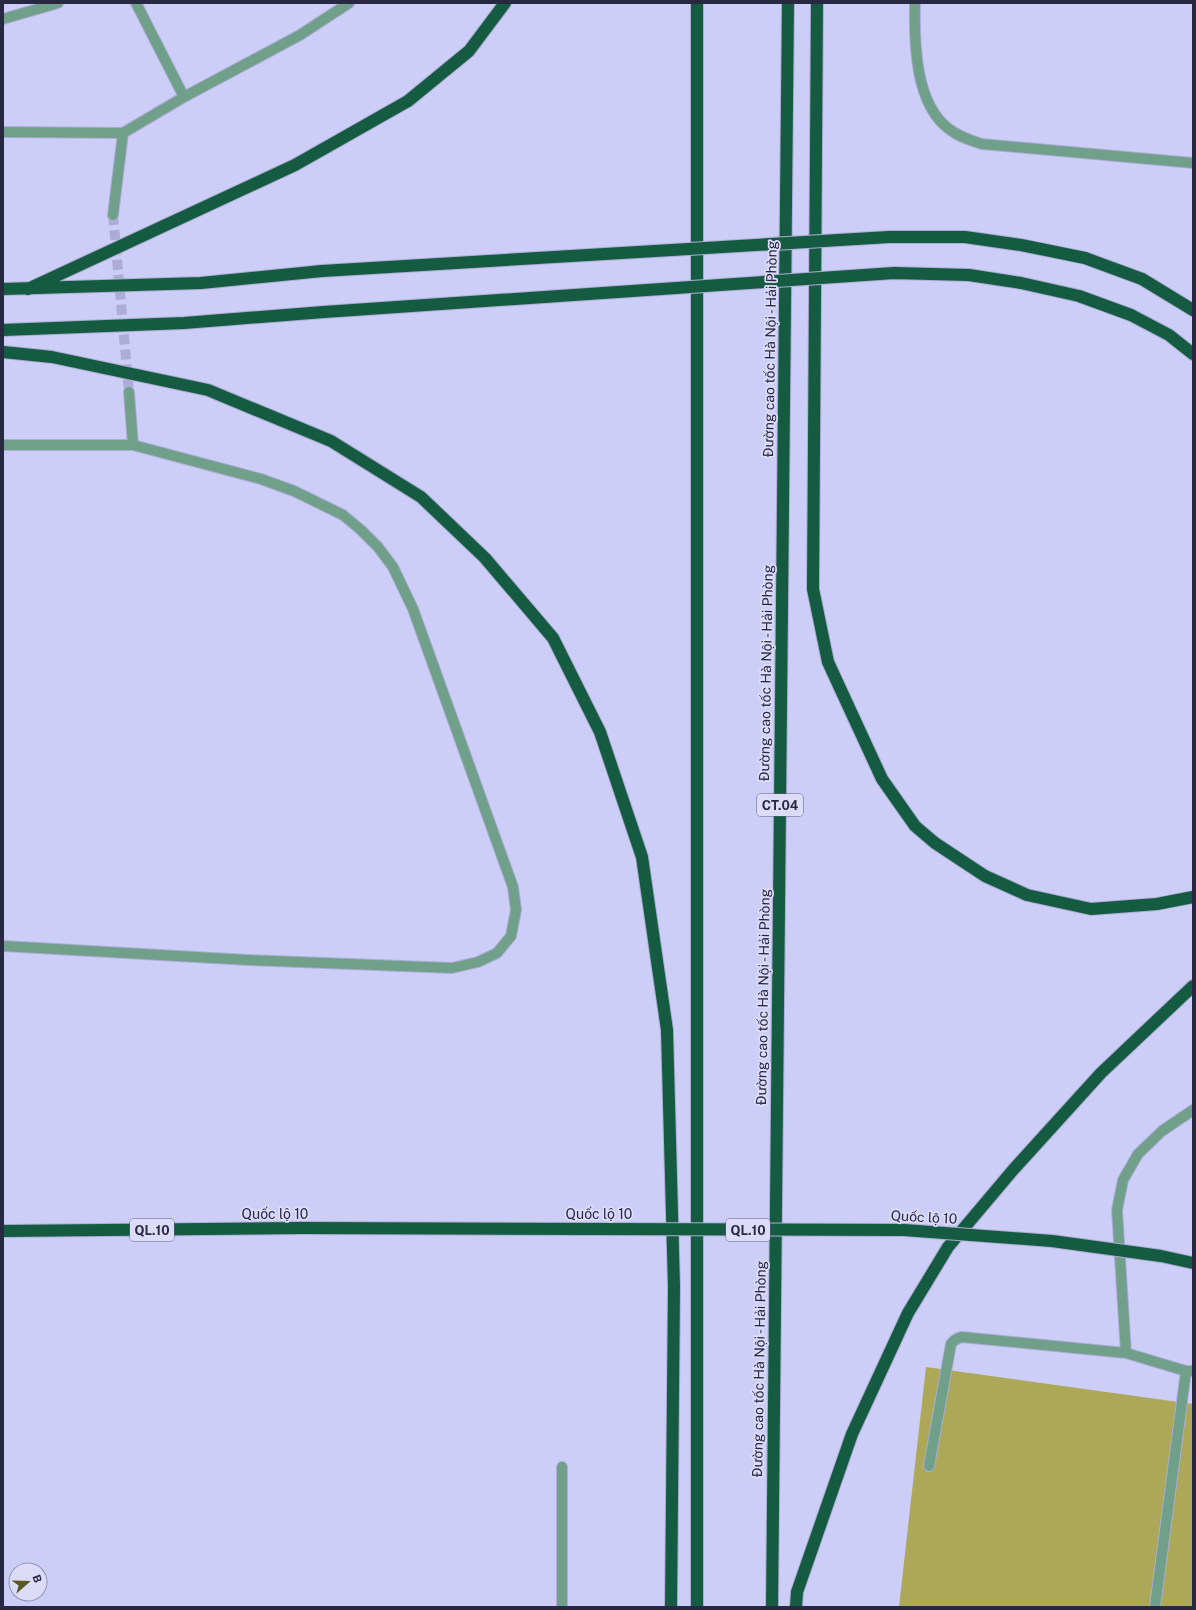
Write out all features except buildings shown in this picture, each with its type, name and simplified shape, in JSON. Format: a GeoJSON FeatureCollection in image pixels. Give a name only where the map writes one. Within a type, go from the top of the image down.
{"type":"FeatureCollection","features":[{"type":"Feature","properties":{"kind":"highway"},"geometry":{"type":"LineString","coordinates":[[28,289],[295,165],[408,101],[469,51],[505,3]]}},
{"type":"Feature","properties":{"kind":"highway"},"geometry":{"type":"LineString","coordinates":[[697,3],[697,1607]]}},
{"type":"Feature","properties":{"kind":"highway","name":"Đường cao tốc Hà Nội - Hải Phòng"},"geometry":{"type":"LineString","coordinates":[[772,1607],[788,3]]}},
{"type":"Feature","properties":{"kind":"highway"},"geometry":{"type":"LineString","coordinates":[[817,3],[813,589],[828,662],[882,779],[915,826],[935,843],[985,876],[1027,895],[1091,909],[1157,904],[1193,897]]}},
{"type":"Feature","properties":{"kind":"highway"},"geometry":{"type":"LineString","coordinates":[[3,289],[202,283],[322,271],[873,238],[912,237],[965,238],[1021,244],[1085,258],[1142,279],[1193,310]]}},
{"type":"Feature","properties":{"kind":"highway"},"geometry":{"type":"LineString","coordinates":[[3,330],[184,324],[324,312],[894,273],[969,275],[1021,283],[1079,296],[1131,315],[1169,335],[1193,354]]}},
{"type":"Feature","properties":{"kind":"highway"},"geometry":{"type":"LineString","coordinates":[[3,352],[52,357],[208,390],[331,441],[421,497],[485,558],[553,638],[600,732],[642,857],[667,1030],[674,1287],[671,1607]]}},
{"type":"Feature","properties":{"kind":"highway"},"geometry":{"type":"LineString","coordinates":[[796,1607],[797,1592],[852,1434],[908,1313],[948,1247],[1013,1170],[1101,1073],[1193,986]]}},
{"type":"Feature","properties":{"kind":"highway","name":"Quốc lộ 10"},"geometry":{"type":"LineString","coordinates":[[3,1231],[301,1228],[904,1230],[1052,1242],[1161,1256],[1193,1263]]}},
{"type":"Feature","properties":{"kind":"street"},"geometry":{"type":"LineString","coordinates":[[3,19],[58,3]]}},
{"type":"Feature","properties":{"kind":"street"},"geometry":{"type":"LineString","coordinates":[[136,3],[184,97]]}},
{"type":"Feature","properties":{"kind":"street"},"geometry":{"type":"LineString","coordinates":[[3,132],[123,132],[184,97],[300,35],[349,3]]}},
{"type":"Feature","properties":{"kind":"street"},"geometry":{"type":"LineString","coordinates":[[917,6],[918,65],[924,95],[935,115],[948,128],[963,138],[982,144],[1193,163]]}},
{"type":"Feature","properties":{"kind":"street"},"geometry":{"type":"LineString","coordinates":[[113,215],[123,132]]}},
{"type":"Feature","properties":{"kind":"street"},"geometry":{"type":"LineString","coordinates":[[129,392],[133,444]]}},
{"type":"Feature","properties":{"kind":"street"},"geometry":{"type":"LineString","coordinates":[[3,445],[133,444],[261,479],[316,501],[342,515],[361,530],[393,567],[413,609],[513,887],[516,910],[510,936],[497,953],[478,962],[452,968],[248,960],[3,946]]}},
{"type":"Feature","properties":{"kind":"street"},"geometry":{"type":"LineString","coordinates":[[1126,1353],[1117,1210],[1123,1180],[1138,1154],[1162,1131],[1193,1110]]}},
{"type":"Feature","properties":{"kind":"street"},"geometry":{"type":"LineString","coordinates":[[929,1466],[952,1344],[954,1340],[958,1338],[962,1337],[1126,1353],[1190,1371],[1155,1607]]}},
{"type":"Feature","properties":{"kind":"street"},"geometry":{"type":"LineString","coordinates":[[562,1467],[562,1607]]}},
{"type":"Feature","properties":{"kind":"shaded area"},"geometry":{"type":"Polygon","coordinates":[[[926,1367],[1193,1404],[1193,1607],[899,1607],[926,1367]]]}},
{"type":"Feature","properties":{"kind":"tunnel"},"geometry":{"type":"LineString","coordinates":[[113,215],[129,392]]}}]}
